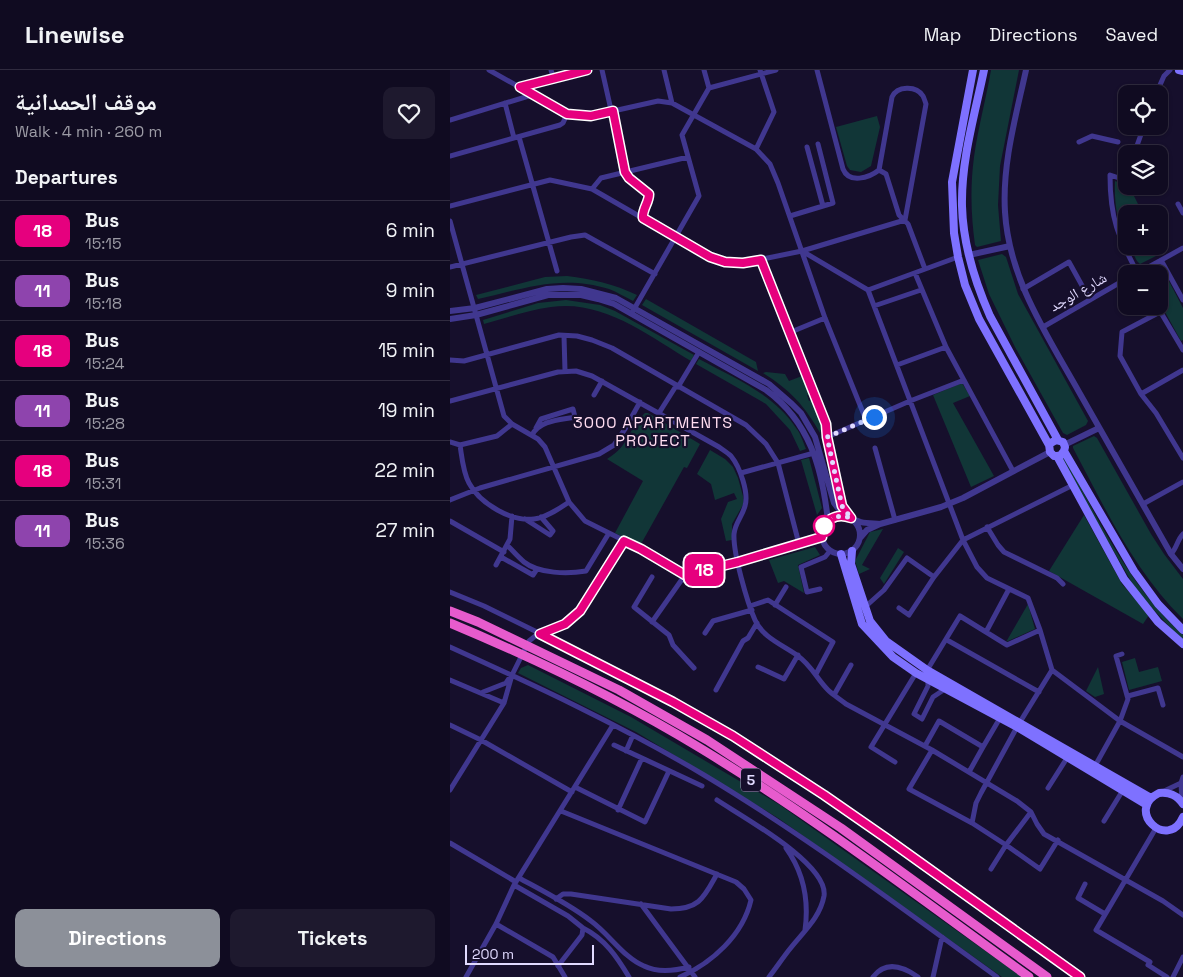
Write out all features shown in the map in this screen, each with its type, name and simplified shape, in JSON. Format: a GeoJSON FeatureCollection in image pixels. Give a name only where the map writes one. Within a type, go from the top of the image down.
{"type":"FeatureCollection","features":[{"type":"Feature","properties":{"kind":"highway","name":"5"},"geometry":{"type":"LineString","coordinates":[[450,611],[478,622],[619,690],[707,740],[765,776],[841,828],[1048,977]]}},
{"type":"Feature","properties":{"kind":"highway","name":"5"},"geometry":{"type":"LineString","coordinates":[[450,624],[522,654],[613,699],[700,748],[835,836],[1029,977]]}},
{"type":"Feature","properties":{"kind":"main road"},"geometry":{"type":"LineString","coordinates":[[973,70],[952,182],[953,224],[965,285],[979,319],[1124,579],[1158,622],[1183,644]]}},
{"type":"Feature","properties":{"kind":"main road"},"geometry":{"type":"LineString","coordinates":[[984,70],[966,162],[962,206],[964,232],[983,299],[990,316],[1134,571],[1158,604],[1183,630]]}},
{"type":"Feature","properties":{"kind":"main road"},"geometry":{"type":"LineString","coordinates":[[1179,70],[1183,71]]}},
{"type":"Feature","properties":{"kind":"main road"},"geometry":{"type":"LineString","coordinates":[[1052,451],[1053,441],[1062,445]]}},
{"type":"Feature","properties":{"kind":"main road"},"geometry":{"type":"LineString","coordinates":[[1052,451],[1062,454],[1062,445]]}},
{"type":"Feature","properties":{"kind":"main road"},"geometry":{"type":"LineString","coordinates":[[852,551],[852,564],[870,621],[886,641],[924,674],[945,688],[1000,718],[1018,725],[1067,758],[1123,790],[1149,802]]}},
{"type":"Feature","properties":{"kind":"main road"},"geometry":{"type":"LineString","coordinates":[[841,554],[862,624],[893,657],[1094,766],[1149,802]]}},
{"type":"Feature","properties":{"kind":"main road"},"geometry":{"type":"LineString","coordinates":[[1183,804],[1172,794],[1159,793],[1149,802],[1147,816],[1156,828],[1170,830],[1183,828]]}},
{"type":"Feature","properties":{"kind":"main road"},"geometry":{"type":"LineString","coordinates":[[1170,830],[1179,824],[1183,817]]}},
{"type":"Feature","properties":{"kind":"street"},"geometry":{"type":"LineString","coordinates":[[488,70],[567,114],[591,116],[658,101],[672,103],[756,149],[770,164],[825,318],[866,420]]}},
{"type":"Feature","properties":{"kind":"street"},"geometry":{"type":"LineString","coordinates":[[551,70],[554,80]]}},
{"type":"Feature","properties":{"kind":"street"},"geometry":{"type":"LineString","coordinates":[[520,87],[554,80],[587,70]]}},
{"type":"Feature","properties":{"kind":"street"},"geometry":{"type":"LineString","coordinates":[[602,70],[613,111],[625,172],[629,178],[649,194],[649,200],[642,212],[643,218]]}},
{"type":"Feature","properties":{"kind":"street"},"geometry":{"type":"LineString","coordinates":[[664,70],[672,103]]}},
{"type":"Feature","properties":{"kind":"street"},"geometry":{"type":"LineString","coordinates":[[704,70],[709,88]]}},
{"type":"Feature","properties":{"kind":"street"},"geometry":{"type":"LineString","coordinates":[[633,311],[699,196],[682,135],[709,88],[761,72],[776,70]]}},
{"type":"Feature","properties":{"kind":"street"},"geometry":{"type":"LineString","coordinates":[[817,70],[845,174],[852,178],[872,176],[879,170],[892,97],[895,91],[901,88],[916,90],[923,96],[926,104],[905,220]]}},
{"type":"Feature","properties":{"kind":"street"},"geometry":{"type":"LineString","coordinates":[[1026,70],[1006,174],[1005,212],[1010,246],[1023,289],[1099,428],[1171,554],[1183,569]]}},
{"type":"Feature","properties":{"kind":"street"},"geometry":{"type":"LineString","coordinates":[[1159,85],[1164,73],[1170,70]]}},
{"type":"Feature","properties":{"kind":"street"},"geometry":{"type":"LineString","coordinates":[[756,149],[774,112],[761,72]]}},
{"type":"Feature","properties":{"kind":"street"},"geometry":{"type":"LineString","coordinates":[[450,120],[532,95]]}},
{"type":"Feature","properties":{"kind":"street"},"geometry":{"type":"LineString","coordinates":[[505,103],[533,184],[557,271]]}},
{"type":"Feature","properties":{"kind":"street"},"geometry":{"type":"LineString","coordinates":[[450,156],[560,125],[564,123],[567,114]]}},
{"type":"Feature","properties":{"kind":"street"},"geometry":{"type":"LineString","coordinates":[[1079,142],[1092,136],[1118,142]]}},
{"type":"Feature","properties":{"kind":"street"},"geometry":{"type":"LineString","coordinates":[[790,216],[833,203],[818,144]]}},
{"type":"Feature","properties":{"kind":"street"},"geometry":{"type":"LineString","coordinates":[[807,147],[823,206]]}},
{"type":"Feature","properties":{"kind":"street"},"geometry":{"type":"LineString","coordinates":[[592,189],[601,178],[688,157]]}},
{"type":"Feature","properties":{"kind":"street"},"geometry":{"type":"LineString","coordinates":[[811,164],[822,161]]}},
{"type":"Feature","properties":{"kind":"street"},"geometry":{"type":"LineString","coordinates":[[879,170],[884,171],[886,174],[899,215],[908,224],[925,269]]}},
{"type":"Feature","properties":{"kind":"street"},"geometry":{"type":"LineString","coordinates":[[1118,178],[1110,175],[1112,209],[1121,241],[1133,265]]}},
{"type":"Feature","properties":{"kind":"street"},"geometry":{"type":"LineString","coordinates":[[816,181],[826,178]]}},
{"type":"Feature","properties":{"kind":"street"},"geometry":{"type":"LineString","coordinates":[[450,206],[550,180],[592,189],[710,257],[725,262],[743,263],[802,251],[905,220]]}},
{"type":"Feature","properties":{"kind":"street"},"geometry":{"type":"LineString","coordinates":[[1178,204],[1183,213]]}},
{"type":"Feature","properties":{"kind":"street"},"geometry":{"type":"LineString","coordinates":[[450,221],[504,416],[512,424],[532,434],[545,447],[569,502],[585,521],[641,549],[685,575]]}},
{"type":"Feature","properties":{"kind":"street"},"geometry":{"type":"LineString","coordinates":[[450,267],[585,235],[655,274]]}},
{"type":"Feature","properties":{"kind":"street"},"geometry":{"type":"LineString","coordinates":[[969,254],[1010,246]]}},
{"type":"Feature","properties":{"kind":"street"},"geometry":{"type":"LineString","coordinates":[[1152,265],[1183,248]]}},
{"type":"Feature","properties":{"kind":"street"},"geometry":{"type":"LineString","coordinates":[[802,251],[868,290],[963,540],[977,566],[987,578],[1028,598],[1052,670],[1120,721],[1183,757]]}},
{"type":"Feature","properties":{"kind":"street"},"geometry":{"type":"LineString","coordinates":[[868,290],[958,257]]}},
{"type":"Feature","properties":{"kind":"street"},"geometry":{"type":"LineString","coordinates":[[761,260],[826,424],[827,437],[842,506],[848,517]]}},
{"type":"Feature","properties":{"kind":"street"},"geometry":{"type":"LineString","coordinates":[[1162,260],[1183,300]]}},
{"type":"Feature","properties":{"kind":"street"},"geometry":{"type":"LineString","coordinates":[[1023,289],[1069,262],[1090,300]]}},
{"type":"Feature","properties":{"kind":"street"},"geometry":{"type":"LineString","coordinates":[[914,273],[946,347],[1013,471]]}},
{"type":"Feature","properties":{"kind":"street","name":"شارع الوجد"},"geometry":{"type":"LineString","coordinates":[[1043,327],[1118,284]]}},
{"type":"Feature","properties":{"kind":"street"},"geometry":{"type":"LineString","coordinates":[[450,319],[532,292],[563,288],[599,293],[616,298],[633,311],[698,352],[715,357]]}},
{"type":"Feature","properties":{"kind":"street"},"geometry":{"type":"LineString","coordinates":[[874,306],[921,290]]}},
{"type":"Feature","properties":{"kind":"street"},"geometry":{"type":"LineString","coordinates":[[450,311],[476,311]]}},
{"type":"Feature","properties":{"kind":"street"},"geometry":{"type":"LineString","coordinates":[[633,311],[750,378],[780,393],[797,408],[809,425],[818,447],[834,503],[859,527],[860,538]]}},
{"type":"Feature","properties":{"kind":"street"},"geometry":{"type":"LineString","coordinates":[[1154,315],[1122,332],[1120,356],[1141,394],[1156,413],[1183,458]]}},
{"type":"Feature","properties":{"kind":"street"},"geometry":{"type":"LineString","coordinates":[[1162,315],[1183,350]]}},
{"type":"Feature","properties":{"kind":"street"},"geometry":{"type":"LineString","coordinates":[[791,332],[825,318]]}},
{"type":"Feature","properties":{"kind":"street"},"geometry":{"type":"LineString","coordinates":[[450,360],[464,361],[488,356],[559,335],[592,340],[612,348],[746,426],[766,444],[778,464],[799,544]]}},
{"type":"Feature","properties":{"kind":"street"},"geometry":{"type":"LineString","coordinates":[[564,336],[565,371]]}},
{"type":"Feature","properties":{"kind":"street"},"geometry":{"type":"LineString","coordinates":[[897,365],[946,347]]}},
{"type":"Feature","properties":{"kind":"street"},"geometry":{"type":"LineString","coordinates":[[659,413],[698,352]]}},
{"type":"Feature","properties":{"kind":"street"},"geometry":{"type":"LineString","coordinates":[[1141,394],[1183,370]]}},
{"type":"Feature","properties":{"kind":"street"},"geometry":{"type":"LineString","coordinates":[[450,401],[565,371],[576,371],[592,376],[730,454],[740,473],[746,497],[745,506],[735,524],[734,536],[738,562],[756,623],[763,632],[778,644],[798,655],[812,668],[834,695],[883,725],[925,746],[987,782],[1031,812],[1044,834],[1058,840],[1182,913]]}},
{"type":"Feature","properties":{"kind":"street"},"geometry":{"type":"LineString","coordinates":[[750,378],[787,407],[803,428],[814,453],[826,502],[828,521]]}},
{"type":"Feature","properties":{"kind":"street"},"geometry":{"type":"LineString","coordinates":[[827,437],[964,380]]}},
{"type":"Feature","properties":{"kind":"street"},"geometry":{"type":"LineString","coordinates":[[594,395],[602,382]]}},
{"type":"Feature","properties":{"kind":"street"},"geometry":{"type":"LineString","coordinates":[[450,500],[474,491],[599,454],[614,445],[625,430],[640,402]]}},
{"type":"Feature","properties":{"kind":"street"},"geometry":{"type":"LineString","coordinates":[[532,434],[541,419],[573,409],[575,417],[544,424],[536,428]]}},
{"type":"Feature","properties":{"kind":"street"},"geometry":{"type":"LineString","coordinates":[[450,442],[460,445],[497,436],[512,424]]}},
{"type":"Feature","properties":{"kind":"street"},"geometry":{"type":"LineString","coordinates":[[1062,445],[1099,428]]}},
{"type":"Feature","properties":{"kind":"street"},"geometry":{"type":"LineString","coordinates":[[460,445],[464,471],[474,491],[492,507],[512,516],[536,519],[569,502]]}},
{"type":"Feature","properties":{"kind":"street"},"geometry":{"type":"LineString","coordinates":[[875,448],[895,520]]}},
{"type":"Feature","properties":{"kind":"street"},"geometry":{"type":"LineString","coordinates":[[880,524],[864,523],[848,517],[835,516],[828,521],[822,530],[822,537],[825,546],[830,551],[841,554],[852,551],[856,548],[860,538],[867,530],[880,524],[950,504],[1052,451]]}},
{"type":"Feature","properties":{"kind":"street"},"geometry":{"type":"LineString","coordinates":[[740,473],[814,453]]}},
{"type":"Feature","properties":{"kind":"street"},"geometry":{"type":"LineString","coordinates":[[1143,504],[1183,482]]}},
{"type":"Feature","properties":{"kind":"street"},"geometry":{"type":"LineString","coordinates":[[899,608],[909,614],[934,576],[963,540],[1073,485]]}},
{"type":"Feature","properties":{"kind":"street"},"geometry":{"type":"LineString","coordinates":[[496,565],[510,539],[512,516]]}},
{"type":"Feature","properties":{"kind":"street"},"geometry":{"type":"LineString","coordinates":[[525,519],[550,535],[552,531],[541,517]]}},
{"type":"Feature","properties":{"kind":"street"},"geometry":{"type":"LineString","coordinates":[[450,521],[533,575],[537,568]]}},
{"type":"Feature","properties":{"kind":"street"},"geometry":{"type":"LineString","coordinates":[[987,527],[1004,552],[1057,578],[1063,584]]}},
{"type":"Feature","properties":{"kind":"street"},"geometry":{"type":"LineString","coordinates":[[508,545],[525,563],[537,568],[576,573],[586,571],[609,534]]}},
{"type":"Feature","properties":{"kind":"street"},"geometry":{"type":"LineString","coordinates":[[1171,554],[1183,534]]}},
{"type":"Feature","properties":{"kind":"street"},"geometry":{"type":"LineString","coordinates":[[652,622],[685,575],[738,562],[822,537]]}},
{"type":"Feature","properties":{"kind":"street"},"geometry":{"type":"LineString","coordinates":[[450,790],[504,703],[512,675],[528,641],[565,624],[580,611],[624,541]]}},
{"type":"Feature","properties":{"kind":"street"},"geometry":{"type":"LineString","coordinates":[[820,589],[807,592],[801,567],[825,557],[830,551]]}},
{"type":"Feature","properties":{"kind":"street"},"geometry":{"type":"LineString","coordinates":[[865,607],[884,590],[906,558],[934,576]]}},
{"type":"Feature","properties":{"kind":"street"},"geometry":{"type":"LineString","coordinates":[[652,577],[634,607],[669,635],[673,645],[694,668]]}},
{"type":"Feature","properties":{"kind":"street"},"geometry":{"type":"LineString","coordinates":[[775,605],[786,587]]}},
{"type":"Feature","properties":{"kind":"street"},"geometry":{"type":"LineString","coordinates":[[986,632],[1008,589]]}},
{"type":"Feature","properties":{"kind":"street"},"geometry":{"type":"LineString","coordinates":[[450,592],[484,606],[540,634],[673,702],[733,736],[886,838],[1080,977]]}},
{"type":"Feature","properties":{"kind":"street"},"geometry":{"type":"LineString","coordinates":[[705,633],[713,621],[768,600],[833,642],[816,674]]}},
{"type":"Feature","properties":{"kind":"street"},"geometry":{"type":"LineString","coordinates":[[895,762],[870,748],[883,725],[924,674],[960,616],[1007,645],[1040,630]]}},
{"type":"Feature","properties":{"kind":"street"},"geometry":{"type":"LineString","coordinates":[[716,690],[743,641],[748,638],[756,623]]}},
{"type":"Feature","properties":{"kind":"street"},"geometry":{"type":"LineString","coordinates":[[946,640],[1040,692]]}},
{"type":"Feature","properties":{"kind":"street"},"geometry":{"type":"LineString","coordinates":[[450,647],[512,675],[613,725],[703,775],[788,828],[997,977]]}},
{"type":"Feature","properties":{"kind":"street"},"geometry":{"type":"LineString","coordinates":[[1094,766],[1120,721],[1128,696],[1116,656],[1122,654]]}},
{"type":"Feature","properties":{"kind":"street"},"geometry":{"type":"LineString","coordinates":[[758,667],[784,679],[798,655]]}},
{"type":"Feature","properties":{"kind":"street"},"geometry":{"type":"LineString","coordinates":[[834,695],[851,665]]}},
{"type":"Feature","properties":{"kind":"street"},"geometry":{"type":"LineString","coordinates":[[972,823],[976,802],[1018,725],[1052,670]]}},
{"type":"Feature","properties":{"kind":"street"},"geometry":{"type":"LineString","coordinates":[[924,674],[928,686],[914,714],[922,719],[933,697],[945,688]]}},
{"type":"Feature","properties":{"kind":"street"},"geometry":{"type":"LineString","coordinates":[[482,692],[506,683],[512,675]]}},
{"type":"Feature","properties":{"kind":"street"},"geometry":{"type":"LineString","coordinates":[[450,680],[504,703]]}},
{"type":"Feature","properties":{"kind":"street"},"geometry":{"type":"LineString","coordinates":[[1128,696],[1158,688],[1163,705]]}},
{"type":"Feature","properties":{"kind":"street"},"geometry":{"type":"LineString","coordinates":[[970,772],[1000,718]]}},
{"type":"Feature","properties":{"kind":"street"},"geometry":{"type":"LineString","coordinates":[[925,746],[939,721],[983,747]]}},
{"type":"Feature","properties":{"kind":"street"},"geometry":{"type":"LineString","coordinates":[[450,725],[573,790],[645,822],[669,771]]}},
{"type":"Feature","properties":{"kind":"street"},"geometry":{"type":"LineString","coordinates":[[466,977],[496,924],[516,882],[613,725]]}},
{"type":"Feature","properties":{"kind":"street"},"geometry":{"type":"LineString","coordinates":[[626,751],[633,736]]}},
{"type":"Feature","properties":{"kind":"street"},"geometry":{"type":"LineString","coordinates":[[614,745],[702,786]]}},
{"type":"Feature","properties":{"kind":"street"},"geometry":{"type":"LineString","coordinates":[[932,750],[909,789],[972,823],[1040,869],[1058,840]]}},
{"type":"Feature","properties":{"kind":"street"},"geometry":{"type":"LineString","coordinates":[[618,810],[642,758]]}},
{"type":"Feature","properties":{"kind":"street"},"geometry":{"type":"LineString","coordinates":[[1048,788],[1067,758]]}},
{"type":"Feature","properties":{"kind":"street"},"geometry":{"type":"LineString","coordinates":[[1183,777],[1183,804]]}},
{"type":"Feature","properties":{"kind":"street"},"geometry":{"type":"LineString","coordinates":[[1159,793],[1182,783]]}},
{"type":"Feature","properties":{"kind":"street"},"geometry":{"type":"LineString","coordinates":[[1104,821],[1123,790]]}},
{"type":"Feature","properties":{"kind":"street"},"geometry":{"type":"LineString","coordinates":[[716,800],[806,861],[821,881],[824,894],[818,916],[771,976]]}},
{"type":"Feature","properties":{"kind":"street"},"geometry":{"type":"LineString","coordinates":[[561,811],[736,882],[744,890],[751,900],[748,912],[736,932],[715,956],[692,972],[680,977]]}},
{"type":"Feature","properties":{"kind":"street"},"geometry":{"type":"LineString","coordinates":[[991,869],[1006,845],[1031,812]]}},
{"type":"Feature","properties":{"kind":"street"},"geometry":{"type":"LineString","coordinates":[[1156,828],[1096,930],[1150,962],[1148,965],[1167,977]]}},
{"type":"Feature","properties":{"kind":"street"},"geometry":{"type":"LineString","coordinates":[[779,841],[795,862],[803,879],[807,915],[805,931]]}},
{"type":"Feature","properties":{"kind":"street"},"geometry":{"type":"LineString","coordinates":[[450,844],[516,882],[602,941],[612,951],[629,977]]}},
{"type":"Feature","properties":{"kind":"street"},"geometry":{"type":"LineString","coordinates":[[556,899],[564,894],[571,894],[671,909],[691,907],[708,891],[717,874]]}},
{"type":"Feature","properties":{"kind":"street"},"geometry":{"type":"LineString","coordinates":[[516,882],[556,899],[590,920],[633,960],[645,967],[665,971],[679,970],[692,972]]}},
{"type":"Feature","properties":{"kind":"street"},"geometry":{"type":"LineString","coordinates":[[1086,884],[1078,898],[1105,914]]}},
{"type":"Feature","properties":{"kind":"street"},"geometry":{"type":"LineString","coordinates":[[641,904],[692,972]]}},
{"type":"Feature","properties":{"kind":"street"},"geometry":{"type":"LineString","coordinates":[[496,924],[553,957],[565,977]]}},
{"type":"Feature","properties":{"kind":"street"},"geometry":{"type":"LineString","coordinates":[[558,966],[582,935],[584,928]]}},
{"type":"Feature","properties":{"kind":"street"},"geometry":{"type":"LineString","coordinates":[[933,977],[942,937]]}},
{"type":"Feature","properties":{"kind":"street"},"geometry":{"type":"LineString","coordinates":[[1173,977],[1183,957]]}},
{"type":"Feature","properties":{"kind":"street"},"geometry":{"type":"LineString","coordinates":[[873,977],[876,973],[892,966],[906,968],[918,977]]}},
{"type":"Feature","properties":{"kind":"green space"},"geometry":{"type":"Polygon","coordinates":[[[991,70],[1019,70],[1000,166],[998,205],[1001,241],[977,247],[975,245],[972,212],[973,168],[991,70]]]}},
{"type":"Feature","properties":{"kind":"green space"},"geometry":{"type":"Polygon","coordinates":[[[877,116],[880,127],[871,166],[861,172],[850,170],[847,166],[836,127],[877,116]]]}},
{"type":"Feature","properties":{"kind":"green space"},"geometry":{"type":"Polygon","coordinates":[[[1115,181],[1118,182],[1118,195],[1134,195],[1138,205],[1118,205],[1118,217],[1115,181]]]}},
{"type":"Feature","properties":{"kind":"green space"},"geometry":{"type":"Polygon","coordinates":[[[1002,254],[1006,257],[1018,294],[1088,421],[1086,425],[1067,435],[1063,433],[1015,347],[989,294],[978,260],[1002,254]]]}},
{"type":"Feature","properties":{"kind":"green space"},"geometry":{"type":"Polygon","coordinates":[[[1134,255],[1158,255],[1140,264],[1134,255]]]}},
{"type":"Feature","properties":{"kind":"green space"},"geometry":{"type":"Polygon","coordinates":[[[567,276],[603,282],[637,295],[633,301],[609,289],[575,283],[558,283],[527,287],[478,299],[476,295],[545,277],[567,276]]]}},
{"type":"Feature","properties":{"kind":"green space"},"geometry":{"type":"Polygon","coordinates":[[[1168,279],[1183,308],[1183,340],[1181,341],[1167,315],[1168,279]]]}},
{"type":"Feature","properties":{"kind":"green space"},"geometry":{"type":"Polygon","coordinates":[[[646,299],[756,362],[758,371],[642,305],[646,299]]]}},
{"type":"Feature","properties":{"kind":"green space"},"geometry":{"type":"Polygon","coordinates":[[[566,300],[600,305],[615,311],[694,355],[691,361],[625,322],[607,314],[570,306],[551,307],[525,312],[484,324],[483,320],[538,303],[566,300]]]}},
{"type":"Feature","properties":{"kind":"green space"},"geometry":{"type":"Polygon","coordinates":[[[699,359],[765,396],[787,416],[798,430],[806,449],[800,451],[790,430],[766,404],[696,364],[699,359]]]}},
{"type":"Feature","properties":{"kind":"green space"},"geometry":{"type":"Polygon","coordinates":[[[763,373],[785,374],[789,381],[802,376],[809,394],[807,395],[809,401],[812,400],[822,426],[820,433],[796,399],[763,373]]]}},
{"type":"Feature","properties":{"kind":"green space"},"geometry":{"type":"Polygon","coordinates":[[[962,383],[970,396],[953,403],[994,476],[971,487],[933,395],[962,383]]]}},
{"type":"Feature","properties":{"kind":"green space"},"geometry":{"type":"Polygon","coordinates":[[[645,413],[700,444],[687,468],[684,467],[641,544],[630,541],[615,533],[643,481],[607,459],[621,448],[639,418],[645,413]]]}},
{"type":"Feature","properties":{"kind":"green space"},"geometry":{"type":"Polygon","coordinates":[[[1094,436],[1097,438],[1151,534],[1183,579],[1183,619],[1135,560],[1073,448],[1073,446],[1094,436]]]}},
{"type":"Feature","properties":{"kind":"green space"},"geometry":{"type":"Polygon","coordinates":[[[710,450],[725,459],[733,467],[743,496],[744,503],[732,524],[732,540],[726,541],[721,519],[728,502],[737,499],[734,493],[715,500],[711,484],[697,474],[710,450]]]}},
{"type":"Feature","properties":{"kind":"green space"},"geometry":{"type":"Polygon","coordinates":[[[1064,456],[1116,551],[1146,595],[1183,635],[1183,641],[1135,588],[1060,458],[1064,456]]]}},
{"type":"Feature","properties":{"kind":"green space"},"geometry":{"type":"Polygon","coordinates":[[[809,458],[822,508],[817,515],[801,460],[809,458]]]}},
{"type":"Feature","properties":{"kind":"green space"},"geometry":{"type":"Polygon","coordinates":[[[1084,515],[1122,584],[1149,615],[1143,624],[1049,571],[1084,515]]]}},
{"type":"Feature","properties":{"kind":"green space"},"geometry":{"type":"Polygon","coordinates":[[[883,529],[862,565],[870,569],[859,574],[855,561],[870,532],[883,529]]]}},
{"type":"Feature","properties":{"kind":"green space"},"geometry":{"type":"Polygon","coordinates":[[[815,547],[820,555],[798,565],[804,593],[784,581],[778,583],[769,560],[815,547]]]}},
{"type":"Feature","properties":{"kind":"green space"},"geometry":{"type":"Polygon","coordinates":[[[898,548],[904,552],[884,584],[880,578],[898,548]]]}},
{"type":"Feature","properties":{"kind":"green space"},"geometry":{"type":"Polygon","coordinates":[[[1028,604],[1035,629],[1006,642],[1028,604]]]}},
{"type":"Feature","properties":{"kind":"green space"},"geometry":{"type":"Polygon","coordinates":[[[1135,658],[1139,672],[1158,667],[1162,681],[1129,690],[1122,662],[1135,658]]]}},
{"type":"Feature","properties":{"kind":"green space"},"geometry":{"type":"Polygon","coordinates":[[[528,665],[631,717],[780,805],[1022,977],[1002,977],[778,818],[636,732],[518,673],[521,668],[528,665]]]}},
{"type":"Feature","properties":{"kind":"green space"},"geometry":{"type":"Polygon","coordinates":[[[1098,667],[1104,694],[1095,697],[1086,691],[1098,667]]]}},
{"type":"Feature","properties":{"kind":"bus line","name":"18"},"geometry":{"type":"LineString","coordinates":[[587,70],[554,80],[520,87],[567,114],[591,116],[613,111],[625,172],[629,178],[649,194],[649,200],[642,212],[643,218],[710,257],[725,262],[743,263],[761,260],[826,424],[827,437],[842,506],[851,518],[835,516],[831,518],[823,526],[822,537],[738,562],[685,575],[624,541],[580,611],[565,624],[540,634],[673,702],[733,736],[886,838],[1080,977]]}},
{"type":"Feature","properties":{"kind":"district","name":"3000 APARTMENTS PROJECT"},"geometry":{"type":"Point","coordinates":[653,431]}},
{"type":"Feature","properties":{"kind":"route"},"geometry":{"type":"LineString","coordinates":[[824,526],[835,516],[851,518],[842,506],[827,437],[874,417]]}}]}
